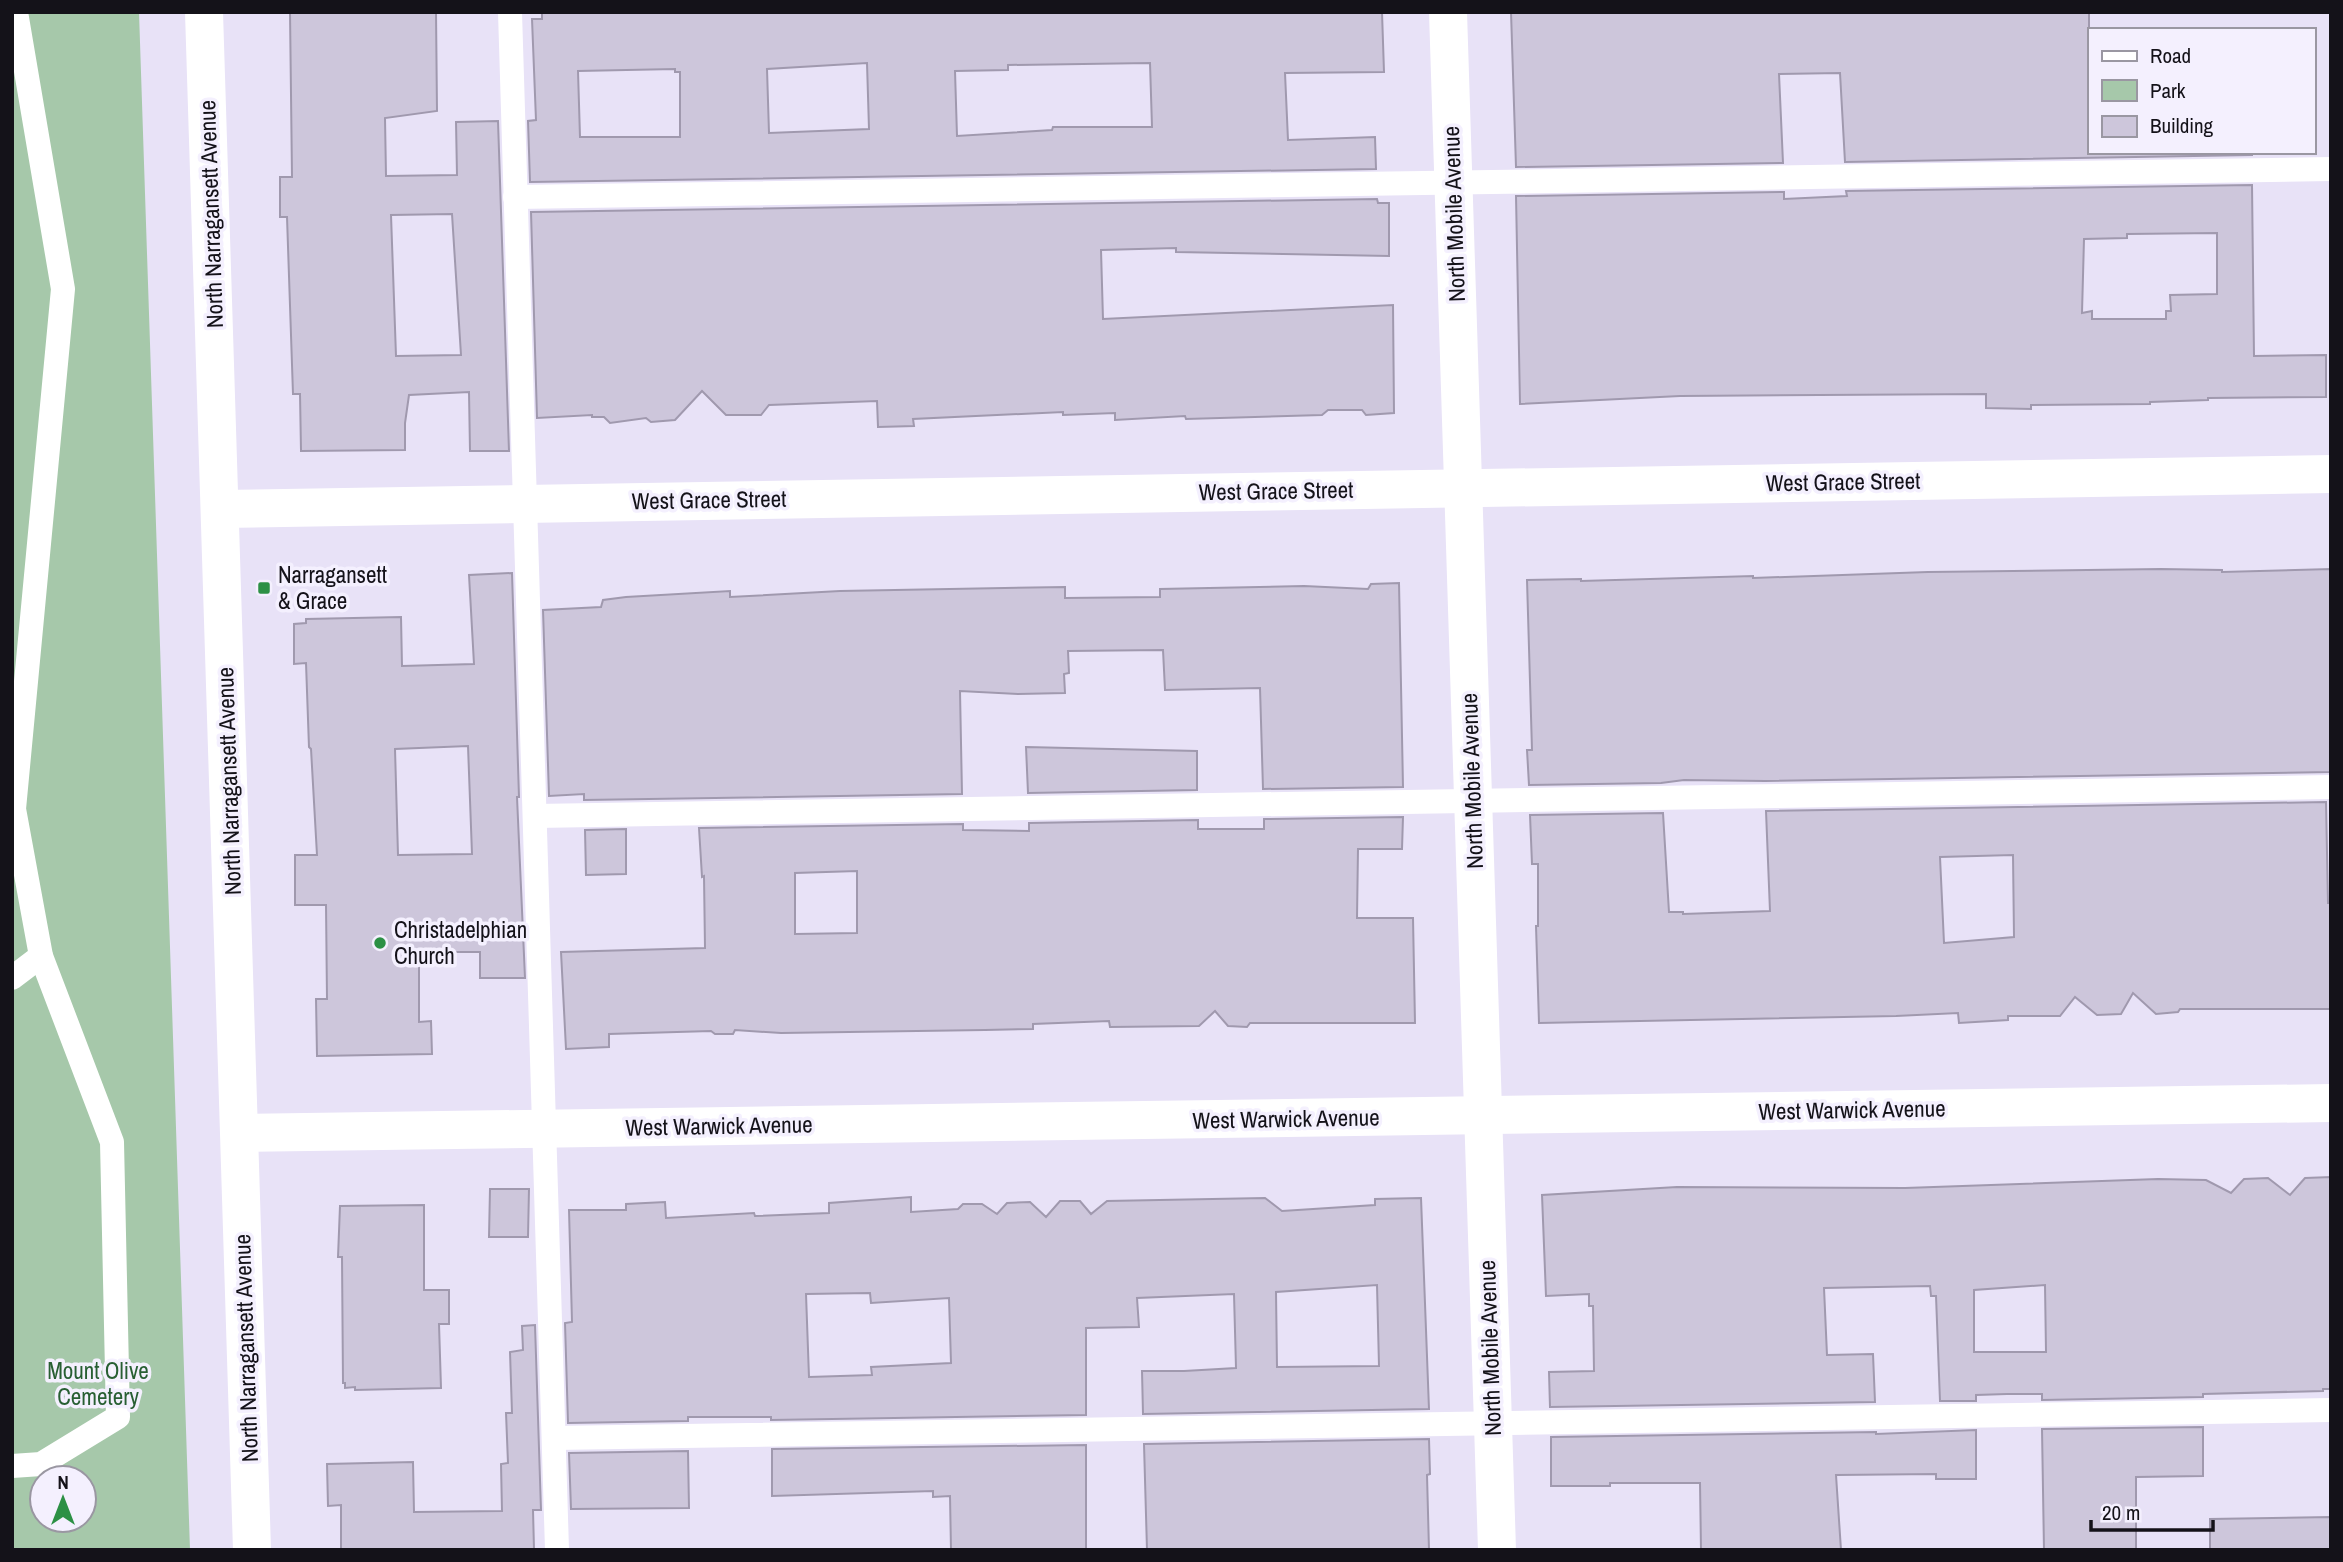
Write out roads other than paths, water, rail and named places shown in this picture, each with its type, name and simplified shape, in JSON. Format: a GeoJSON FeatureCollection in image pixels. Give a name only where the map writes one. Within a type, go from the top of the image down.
{"type":"FeatureCollection","features":[{"type":"Feature","properties":{"kind":"street","name":"North Narragansett Avenue"},"geometry":{"type":"LineString","coordinates":[[204,12],[252,1550]]}},
{"type":"Feature","properties":{"kind":"street","name":"North Mobile Avenue"},"geometry":{"type":"LineString","coordinates":[[1448,12],[1497,1550]]}},
{"type":"Feature","properties":{"kind":"street","name":"West Grace Street"},"geometry":{"type":"LineString","coordinates":[[220,509],[2331,474]]}},
{"type":"Feature","properties":{"kind":"street","name":"West Warwick Avenue"},"geometry":{"type":"LineString","coordinates":[[240,1133],[2331,1103]]}},
{"type":"Feature","properties":{"kind":"lane"},"geometry":{"type":"LineString","coordinates":[[12,1466],[41,1464],[118,1417],[112,1142],[41,956],[13,809],[62,289],[16,12]]}},
{"type":"Feature","properties":{"kind":"lane"},"geometry":{"type":"LineString","coordinates":[[510,12],[557,1550]]}},
{"type":"Feature","properties":{"kind":"lane"},"geometry":{"type":"LineString","coordinates":[[516,197],[2331,169]]}},
{"type":"Feature","properties":{"kind":"lane"},"geometry":{"type":"LineString","coordinates":[[535,816],[2331,787]]}},
{"type":"Feature","properties":{"kind":"lane"},"geometry":{"type":"LineString","coordinates":[[12,978],[41,956]]}},
{"type":"Feature","properties":{"kind":"lane"},"geometry":{"type":"LineString","coordinates":[[554,1438],[2331,1410]]}},
{"type":"Feature","properties":{"kind":"place","name":"Narragansett & Grace"},"geometry":{"type":"Point","coordinates":[264,588]}},
{"type":"Feature","properties":{"kind":"place","name":"Christadelphian Church"},"geometry":{"type":"Point","coordinates":[380,943]}},
{"type":"Feature","properties":{"kind":"park label","name":"Mount Olive Cemetery"},"geometry":{"type":"Point","coordinates":[98,1384]}}]}
